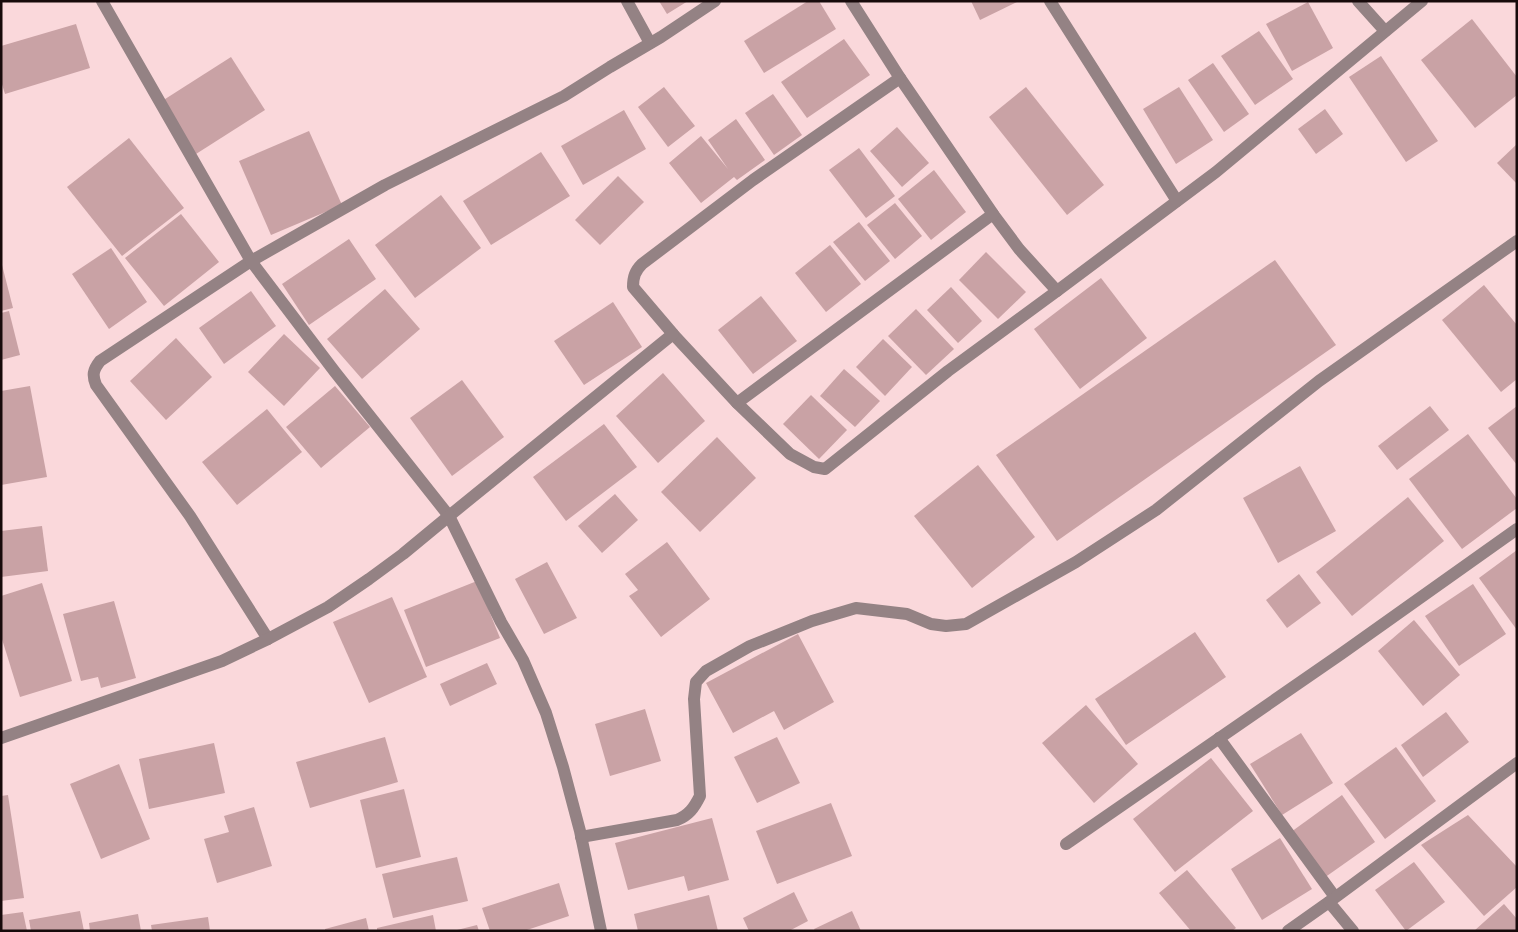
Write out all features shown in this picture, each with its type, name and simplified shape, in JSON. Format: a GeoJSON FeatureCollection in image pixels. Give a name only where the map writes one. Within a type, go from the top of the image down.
{"type":"FeatureCollection","features":[{"type":"Feature","properties":{"kind":"street"},"geometry":{"type":"LineString","coordinates":[[102,1],[250,261],[449,516],[501,622],[523,660],[546,713],[563,767],[581,837],[601,931]]}},
{"type":"Feature","properties":{"kind":"street"},"geometry":{"type":"LineString","coordinates":[[627,1],[650,44]]}},
{"type":"Feature","properties":{"kind":"street"},"geometry":{"type":"LineString","coordinates":[[268,639],[190,516],[96,386],[93,375],[95,367],[100,361],[250,261],[385,185],[564,96],[650,44],[715,1]]}},
{"type":"Feature","properties":{"kind":"street"},"geometry":{"type":"LineString","coordinates":[[851,1],[900,78],[993,214],[1019,249],[1057,291]]}},
{"type":"Feature","properties":{"kind":"street"},"geometry":{"type":"LineString","coordinates":[[1050,1],[1177,201]]}},
{"type":"Feature","properties":{"kind":"street"},"geometry":{"type":"LineString","coordinates":[[1358,1],[1386,31]]}},
{"type":"Feature","properties":{"kind":"street"},"geometry":{"type":"LineString","coordinates":[[900,78],[753,180],[642,264],[633,277],[634,287],[673,334],[737,403],[790,454],[814,467],[825,468],[948,371],[1216,172],[1422,1]]}},
{"type":"Feature","properties":{"kind":"street"},"geometry":{"type":"LineString","coordinates":[[737,403],[993,214]]}},
{"type":"Feature","properties":{"kind":"street"},"geometry":{"type":"LineString","coordinates":[[581,837],[677,820],[694,808],[700,796],[694,699],[696,682],[706,671],[750,646],[812,621],[856,608],[907,614],[931,624],[946,626],[966,624],[1076,562],[1156,510],[1318,381],[1517,241]]}},
{"type":"Feature","properties":{"kind":"street"},"geometry":{"type":"LineString","coordinates":[[1,738],[222,661],[328,607],[403,554],[673,334]]}},
{"type":"Feature","properties":{"kind":"street"},"geometry":{"type":"LineString","coordinates":[[1066,844],[1341,654],[1517,529]]}},
{"type":"Feature","properties":{"kind":"street"},"geometry":{"type":"LineString","coordinates":[[1219,738],[1353,931]]}},
{"type":"Feature","properties":{"kind":"street"},"geometry":{"type":"LineString","coordinates":[[1288,931],[1517,763]]}},
{"type":"Feature","properties":{"kind":"building"},"geometry":{"type":"Polygon","coordinates":[[[659,1],[688,1],[667,14],[659,1]]]}},
{"type":"Feature","properties":{"kind":"building"},"geometry":{"type":"Polygon","coordinates":[[[808,1],[819,1],[836,29],[764,73],[744,41],[808,1]]]}},
{"type":"Feature","properties":{"kind":"building"},"geometry":{"type":"Polygon","coordinates":[[[971,1],[1019,1],[980,20],[971,1]]]}},
{"type":"Feature","properties":{"kind":"building"},"geometry":{"type":"Polygon","coordinates":[[[1308,2],[1333,48],[1292,71],[1266,24],[1308,2]]]}},
{"type":"Feature","properties":{"kind":"building"},"geometry":{"type":"Polygon","coordinates":[[[1472,19],[1517,77],[1517,95],[1475,128],[1421,60],[1472,19]]]}},
{"type":"Feature","properties":{"kind":"building"},"geometry":{"type":"Polygon","coordinates":[[[76,24],[90,68],[5,94],[1,81],[1,46],[76,24]]]}},
{"type":"Feature","properties":{"kind":"building"},"geometry":{"type":"Polygon","coordinates":[[[1259,31],[1293,79],[1255,105],[1221,56],[1259,31]]]}},
{"type":"Feature","properties":{"kind":"building"},"geometry":{"type":"Polygon","coordinates":[[[844,39],[870,75],[807,118],[781,82],[844,39]]]}},
{"type":"Feature","properties":{"kind":"building"},"geometry":{"type":"Polygon","coordinates":[[[1381,56],[1438,141],[1406,162],[1349,77],[1381,56]]]}},
{"type":"Feature","properties":{"kind":"building"},"geometry":{"type":"Polygon","coordinates":[[[231,57],[265,110],[196,154],[162,101],[231,57]]]}},
{"type":"Feature","properties":{"kind":"building"},"geometry":{"type":"Polygon","coordinates":[[[1213,63],[1249,114],[1224,132],[1188,80],[1213,63]]]}},
{"type":"Feature","properties":{"kind":"building"},"geometry":{"type":"Polygon","coordinates":[[[664,87],[695,126],[668,147],[638,107],[664,87]]]}},
{"type":"Feature","properties":{"kind":"building"},"geometry":{"type":"Polygon","coordinates":[[[1026,87],[1104,185],[1067,215],[989,117],[1026,87]]]}},
{"type":"Feature","properties":{"kind":"building"},"geometry":{"type":"Polygon","coordinates":[[[1179,87],[1213,140],[1176,164],[1143,109],[1179,87]]]}},
{"type":"Feature","properties":{"kind":"building"},"geometry":{"type":"Polygon","coordinates":[[[773,94],[802,135],[774,155],[745,113],[773,94]]]}},
{"type":"Feature","properties":{"kind":"building"},"geometry":{"type":"Polygon","coordinates":[[[1325,109],[1343,134],[1316,154],[1298,129],[1325,109]]]}},
{"type":"Feature","properties":{"kind":"building"},"geometry":{"type":"Polygon","coordinates":[[[624,110],[646,149],[583,185],[561,146],[624,110]]]}},
{"type":"Feature","properties":{"kind":"building"},"geometry":{"type":"Polygon","coordinates":[[[736,119],[765,160],[737,180],[734,177],[701,203],[669,163],[701,136],[728,169],[708,140],[736,119]]]}},
{"type":"Feature","properties":{"kind":"building"},"geometry":{"type":"Polygon","coordinates":[[[897,127],[929,163],[902,187],[870,151],[897,127]]]}},
{"type":"Feature","properties":{"kind":"building"},"geometry":{"type":"Polygon","coordinates":[[[309,131],[342,205],[271,235],[239,161],[309,131]]]}},
{"type":"Feature","properties":{"kind":"building"},"geometry":{"type":"Polygon","coordinates":[[[129,138],[184,208],[122,256],[67,187],[129,138]]]}},
{"type":"Feature","properties":{"kind":"building"},"geometry":{"type":"Polygon","coordinates":[[[1517,144],[1517,184],[1497,163],[1517,144]]]}},
{"type":"Feature","properties":{"kind":"building"},"geometry":{"type":"Polygon","coordinates":[[[859,148],[895,196],[866,218],[829,170],[859,148]]]}},
{"type":"Feature","properties":{"kind":"building"},"geometry":{"type":"Polygon","coordinates":[[[541,152],[570,196],[491,245],[463,201],[541,152]]]}},
{"type":"Feature","properties":{"kind":"building"},"geometry":{"type":"Polygon","coordinates":[[[934,170],[966,212],[931,240],[898,199],[934,170]]]}},
{"type":"Feature","properties":{"kind":"building"},"geometry":{"type":"Polygon","coordinates":[[[618,176],[644,202],[600,245],[575,220],[618,176]]]}},
{"type":"Feature","properties":{"kind":"building"},"geometry":{"type":"Polygon","coordinates":[[[441,195],[481,248],[415,298],[375,245],[441,195]]]}},
{"type":"Feature","properties":{"kind":"building"},"geometry":{"type":"Polygon","coordinates":[[[895,203],[922,236],[895,259],[867,225],[895,203]]]}},
{"type":"Feature","properties":{"kind":"building"},"geometry":{"type":"Polygon","coordinates":[[[181,214],[219,262],[164,306],[125,258],[181,214]]]}},
{"type":"Feature","properties":{"kind":"building"},"geometry":{"type":"Polygon","coordinates":[[[859,222],[890,261],[865,281],[833,242],[859,222]]]}},
{"type":"Feature","properties":{"kind":"building"},"geometry":{"type":"Polygon","coordinates":[[[349,239],[376,279],[309,325],[282,284],[349,239]]]}},
{"type":"Feature","properties":{"kind":"building"},"geometry":{"type":"Polygon","coordinates":[[[830,245],[861,284],[826,312],[795,273],[830,245]]]}},
{"type":"Feature","properties":{"kind":"building"},"geometry":{"type":"Polygon","coordinates":[[[111,248],[147,302],[109,329],[72,274],[111,248]]]}},
{"type":"Feature","properties":{"kind":"building"},"geometry":{"type":"Polygon","coordinates":[[[986,252],[1026,292],[998,319],[959,280],[986,252]]]}},
{"type":"Feature","properties":{"kind":"building"},"geometry":{"type":"Polygon","coordinates":[[[1275,260],[1336,345],[1057,541],[996,455],[1275,260]]]}},
{"type":"Feature","properties":{"kind":"building"},"geometry":{"type":"Polygon","coordinates":[[[1,261],[13,308],[1,311],[1,261]]]}},
{"type":"Feature","properties":{"kind":"building"},"geometry":{"type":"Polygon","coordinates":[[[1101,278],[1147,338],[1080,389],[1034,329],[1101,278]]]}},
{"type":"Feature","properties":{"kind":"building"},"geometry":{"type":"Polygon","coordinates":[[[1484,285],[1517,325],[1517,379],[1501,392],[1442,320],[1484,285]]]}},
{"type":"Feature","properties":{"kind":"building"},"geometry":{"type":"Polygon","coordinates":[[[951,287],[982,321],[958,343],[927,310],[951,287]]]}},
{"type":"Feature","properties":{"kind":"building"},"geometry":{"type":"Polygon","coordinates":[[[385,289],[420,329],[362,379],[327,339],[385,289]]]}},
{"type":"Feature","properties":{"kind":"building"},"geometry":{"type":"Polygon","coordinates":[[[251,291],[276,326],[224,364],[199,328],[251,291]]]}},
{"type":"Feature","properties":{"kind":"building"},"geometry":{"type":"Polygon","coordinates":[[[761,296],[797,341],[753,374],[718,330],[761,296]]]}},
{"type":"Feature","properties":{"kind":"building"},"geometry":{"type":"Polygon","coordinates":[[[613,302],[642,347],[584,385],[554,341],[613,302]]]}},
{"type":"Feature","properties":{"kind":"building"},"geometry":{"type":"Polygon","coordinates":[[[916,309],[954,349],[926,375],[888,336],[916,309]]]}},
{"type":"Feature","properties":{"kind":"building"},"geometry":{"type":"Polygon","coordinates":[[[9,311],[20,355],[1,360],[1,313],[9,311]]]}},
{"type":"Feature","properties":{"kind":"building"},"geometry":{"type":"Polygon","coordinates":[[[284,334],[320,368],[284,406],[248,372],[284,334]]]}},
{"type":"Feature","properties":{"kind":"building"},"geometry":{"type":"Polygon","coordinates":[[[176,338],[212,377],[166,420],[130,381],[176,338]]]}},
{"type":"Feature","properties":{"kind":"building"},"geometry":{"type":"Polygon","coordinates":[[[883,339],[912,367],[885,396],[856,367],[883,339]]]}},
{"type":"Feature","properties":{"kind":"building"},"geometry":{"type":"Polygon","coordinates":[[[844,369],[880,401],[855,427],[820,396],[844,369]]]}},
{"type":"Feature","properties":{"kind":"building"},"geometry":{"type":"Polygon","coordinates":[[[663,373],[705,421],[658,463],[616,416],[663,373]]]}},
{"type":"Feature","properties":{"kind":"building"},"geometry":{"type":"Polygon","coordinates":[[[462,380],[504,437],[452,476],[410,418],[462,380]]]}},
{"type":"Feature","properties":{"kind":"building"},"geometry":{"type":"Polygon","coordinates":[[[30,386],[47,477],[1,485],[1,391],[30,386]]]}},
{"type":"Feature","properties":{"kind":"building"},"geometry":{"type":"Polygon","coordinates":[[[335,386],[370,427],[321,468],[286,427],[335,386]]]}},
{"type":"Feature","properties":{"kind":"building"},"geometry":{"type":"Polygon","coordinates":[[[811,395],[847,430],[819,459],[783,424],[811,395]]]}},
{"type":"Feature","properties":{"kind":"building"},"geometry":{"type":"Polygon","coordinates":[[[1430,406],[1449,430],[1397,470],[1378,446],[1430,406]]]}},
{"type":"Feature","properties":{"kind":"building"},"geometry":{"type":"Polygon","coordinates":[[[1517,406],[1517,465],[1488,428],[1517,406]]]}},
{"type":"Feature","properties":{"kind":"building"},"geometry":{"type":"Polygon","coordinates":[[[267,409],[302,452],[237,505],[202,462],[267,409]]]}},
{"type":"Feature","properties":{"kind":"building"},"geometry":{"type":"Polygon","coordinates":[[[604,424],[637,467],[566,521],[533,477],[604,424]]]}},
{"type":"Feature","properties":{"kind":"building"},"geometry":{"type":"Polygon","coordinates":[[[1468,434],[1517,499],[1517,508],[1462,549],[1409,479],[1468,434]]]}},
{"type":"Feature","properties":{"kind":"building"},"geometry":{"type":"Polygon","coordinates":[[[717,437],[756,478],[700,532],[661,492],[717,437]]]}},
{"type":"Feature","properties":{"kind":"building"},"geometry":{"type":"Polygon","coordinates":[[[978,465],[1035,537],[972,588],[914,516],[978,465]]]}},
{"type":"Feature","properties":{"kind":"building"},"geometry":{"type":"Polygon","coordinates":[[[1300,466],[1336,531],[1278,563],[1243,498],[1300,466]]]}},
{"type":"Feature","properties":{"kind":"building"},"geometry":{"type":"Polygon","coordinates":[[[615,494],[638,520],[602,553],[578,526],[615,494]]]}},
{"type":"Feature","properties":{"kind":"building"},"geometry":{"type":"Polygon","coordinates":[[[1408,497],[1444,541],[1352,616],[1316,572],[1408,497]]]}},
{"type":"Feature","properties":{"kind":"building"},"geometry":{"type":"Polygon","coordinates":[[[42,526],[48,571],[1,577],[1,531],[42,526]]]}},
{"type":"Feature","properties":{"kind":"building"},"geometry":{"type":"Polygon","coordinates":[[[667,542],[710,599],[661,637],[629,596],[638,590],[625,574],[667,542]]]}},
{"type":"Feature","properties":{"kind":"building"},"geometry":{"type":"Polygon","coordinates":[[[1517,550],[1517,630],[1479,578],[1517,550]]]}},
{"type":"Feature","properties":{"kind":"building"},"geometry":{"type":"Polygon","coordinates":[[[547,562],[577,618],[544,634],[515,579],[547,562]]]}},
{"type":"Feature","properties":{"kind":"building"},"geometry":{"type":"Polygon","coordinates":[[[1299,574],[1321,603],[1287,628],[1266,600],[1299,574]]]}},
{"type":"Feature","properties":{"kind":"building"},"geometry":{"type":"Polygon","coordinates":[[[477,581],[500,638],[426,667],[404,610],[477,581]]]}},
{"type":"Feature","properties":{"kind":"building"},"geometry":{"type":"Polygon","coordinates":[[[42,583],[72,681],[20,697],[1,636],[1,596],[42,583]]]}},
{"type":"Feature","properties":{"kind":"building"},"geometry":{"type":"Polygon","coordinates":[[[1473,584],[1506,634],[1459,666],[1425,616],[1473,584]]]}},
{"type":"Feature","properties":{"kind":"building"},"geometry":{"type":"Polygon","coordinates":[[[392,597],[427,677],[369,703],[333,622],[392,597]]]}},
{"type":"Feature","properties":{"kind":"building"},"geometry":{"type":"Polygon","coordinates":[[[114,601],[136,678],[101,688],[98,677],[81,681],[63,614],[114,601]]]}},
{"type":"Feature","properties":{"kind":"building"},"geometry":{"type":"Polygon","coordinates":[[[1414,620],[1460,675],[1423,706],[1378,651],[1414,620]]]}},
{"type":"Feature","properties":{"kind":"building"},"geometry":{"type":"Polygon","coordinates":[[[1195,632],[1226,677],[1126,745],[1095,699],[1195,632]]]}},
{"type":"Feature","properties":{"kind":"building"},"geometry":{"type":"Polygon","coordinates":[[[798,634],[834,702],[784,730],[774,711],[733,733],[706,683],[798,634]]]}},
{"type":"Feature","properties":{"kind":"building"},"geometry":{"type":"Polygon","coordinates":[[[487,663],[497,684],[450,706],[440,684],[487,663]]]}},
{"type":"Feature","properties":{"kind":"building"},"geometry":{"type":"Polygon","coordinates":[[[1086,705],[1138,764],[1094,803],[1042,743],[1086,705]]]}},
{"type":"Feature","properties":{"kind":"building"},"geometry":{"type":"Polygon","coordinates":[[[645,709],[661,761],[610,776],[595,724],[645,709]]]}},
{"type":"Feature","properties":{"kind":"building"},"geometry":{"type":"Polygon","coordinates":[[[1446,712],[1469,742],[1423,777],[1401,745],[1446,712]]]}},
{"type":"Feature","properties":{"kind":"building"},"geometry":{"type":"Polygon","coordinates":[[[1301,733],[1333,783],[1282,815],[1250,764],[1301,733]]]}},
{"type":"Feature","properties":{"kind":"building"},"geometry":{"type":"Polygon","coordinates":[[[385,737],[398,782],[310,808],[296,762],[385,737]]]}},
{"type":"Feature","properties":{"kind":"building"},"geometry":{"type":"Polygon","coordinates":[[[777,737],[800,783],[757,803],[734,757],[777,737]]]}},
{"type":"Feature","properties":{"kind":"building"},"geometry":{"type":"Polygon","coordinates":[[[214,743],[225,793],[149,809],[139,759],[214,743]]]}},
{"type":"Feature","properties":{"kind":"building"},"geometry":{"type":"Polygon","coordinates":[[[1396,747],[1436,801],[1385,839],[1344,784],[1396,747]]]}},
{"type":"Feature","properties":{"kind":"building"},"geometry":{"type":"Polygon","coordinates":[[[1211,758],[1253,811],[1175,872],[1133,819],[1211,758]]]}},
{"type":"Feature","properties":{"kind":"building"},"geometry":{"type":"Polygon","coordinates":[[[119,764],[150,839],[101,859],[70,784],[119,764]]]}},
{"type":"Feature","properties":{"kind":"building"},"geometry":{"type":"Polygon","coordinates":[[[404,789],[421,857],[376,868],[360,800],[404,789]]]}},
{"type":"Feature","properties":{"kind":"building"},"geometry":{"type":"Polygon","coordinates":[[[8,795],[24,898],[1,901],[1,796],[8,795]]]}},
{"type":"Feature","properties":{"kind":"building"},"geometry":{"type":"Polygon","coordinates":[[[1342,795],[1375,842],[1324,878],[1291,832],[1342,795]]]}},
{"type":"Feature","properties":{"kind":"building"},"geometry":{"type":"Polygon","coordinates":[[[831,803],[852,856],[777,884],[756,831],[831,803]]]}},
{"type":"Feature","properties":{"kind":"building"},"geometry":{"type":"Polygon","coordinates":[[[254,807],[272,866],[217,883],[204,839],[229,832],[224,816],[254,807]]]}},
{"type":"Feature","properties":{"kind":"building"},"geometry":{"type":"Polygon","coordinates":[[[1468,815],[1517,867],[1517,887],[1484,916],[1421,845],[1468,815]]]}},
{"type":"Feature","properties":{"kind":"building"},"geometry":{"type":"Polygon","coordinates":[[[712,818],[729,880],[688,891],[684,876],[628,890],[615,843],[712,818]]]}},
{"type":"Feature","properties":{"kind":"building"},"geometry":{"type":"Polygon","coordinates":[[[1280,838],[1312,889],[1262,920],[1231,869],[1280,838]]]}},
{"type":"Feature","properties":{"kind":"building"},"geometry":{"type":"Polygon","coordinates":[[[457,857],[468,901],[393,918],[382,874],[457,857]]]}},
{"type":"Feature","properties":{"kind":"building"},"geometry":{"type":"Polygon","coordinates":[[[1414,862],[1445,902],[1406,931],[1375,890],[1414,862]]]}},
{"type":"Feature","properties":{"kind":"building"},"geometry":{"type":"Polygon","coordinates":[[[1187,870],[1236,928],[1232,931],[1191,931],[1159,893],[1187,870]]]}},
{"type":"Feature","properties":{"kind":"building"},"geometry":{"type":"Polygon","coordinates":[[[559,883],[569,916],[524,931],[490,931],[482,908],[559,883]]]}},
{"type":"Feature","properties":{"kind":"building"},"geometry":{"type":"Polygon","coordinates":[[[794,892],[808,921],[789,931],[749,931],[743,918],[794,892]]]}},
{"type":"Feature","properties":{"kind":"building"},"geometry":{"type":"Polygon","coordinates":[[[709,895],[718,931],[638,931],[634,914],[709,895]]]}},
{"type":"Feature","properties":{"kind":"building"},"geometry":{"type":"Polygon","coordinates":[[[1504,904],[1517,919],[1517,931],[1474,931],[1504,904]]]}},
{"type":"Feature","properties":{"kind":"building"},"geometry":{"type":"Polygon","coordinates":[[[80,911],[84,931],[31,931],[29,920],[80,911]]]}},
{"type":"Feature","properties":{"kind":"building"},"geometry":{"type":"Polygon","coordinates":[[[852,911],[861,931],[815,931],[814,929],[852,911]]]}},
{"type":"Feature","properties":{"kind":"building"},"geometry":{"type":"Polygon","coordinates":[[[23,912],[27,931],[1,931],[1,915],[23,912]]]}},
{"type":"Feature","properties":{"kind":"building"},"geometry":{"type":"Polygon","coordinates":[[[138,914],[141,931],[90,931],[89,923],[138,914]]]}},
{"type":"Feature","properties":{"kind":"building"},"geometry":{"type":"Polygon","coordinates":[[[433,915],[436,931],[377,931],[377,928],[433,915]]]}},
{"type":"Feature","properties":{"kind":"building"},"geometry":{"type":"Polygon","coordinates":[[[208,917],[210,931],[152,931],[151,925],[208,917]]]}},
{"type":"Feature","properties":{"kind":"building"},"geometry":{"type":"Polygon","coordinates":[[[366,918],[369,931],[325,931],[325,929],[366,918]]]}},
{"type":"Feature","properties":{"kind":"building"},"geometry":{"type":"Polygon","coordinates":[[[477,925],[479,931],[457,931],[457,930],[477,925]]]}}]}
